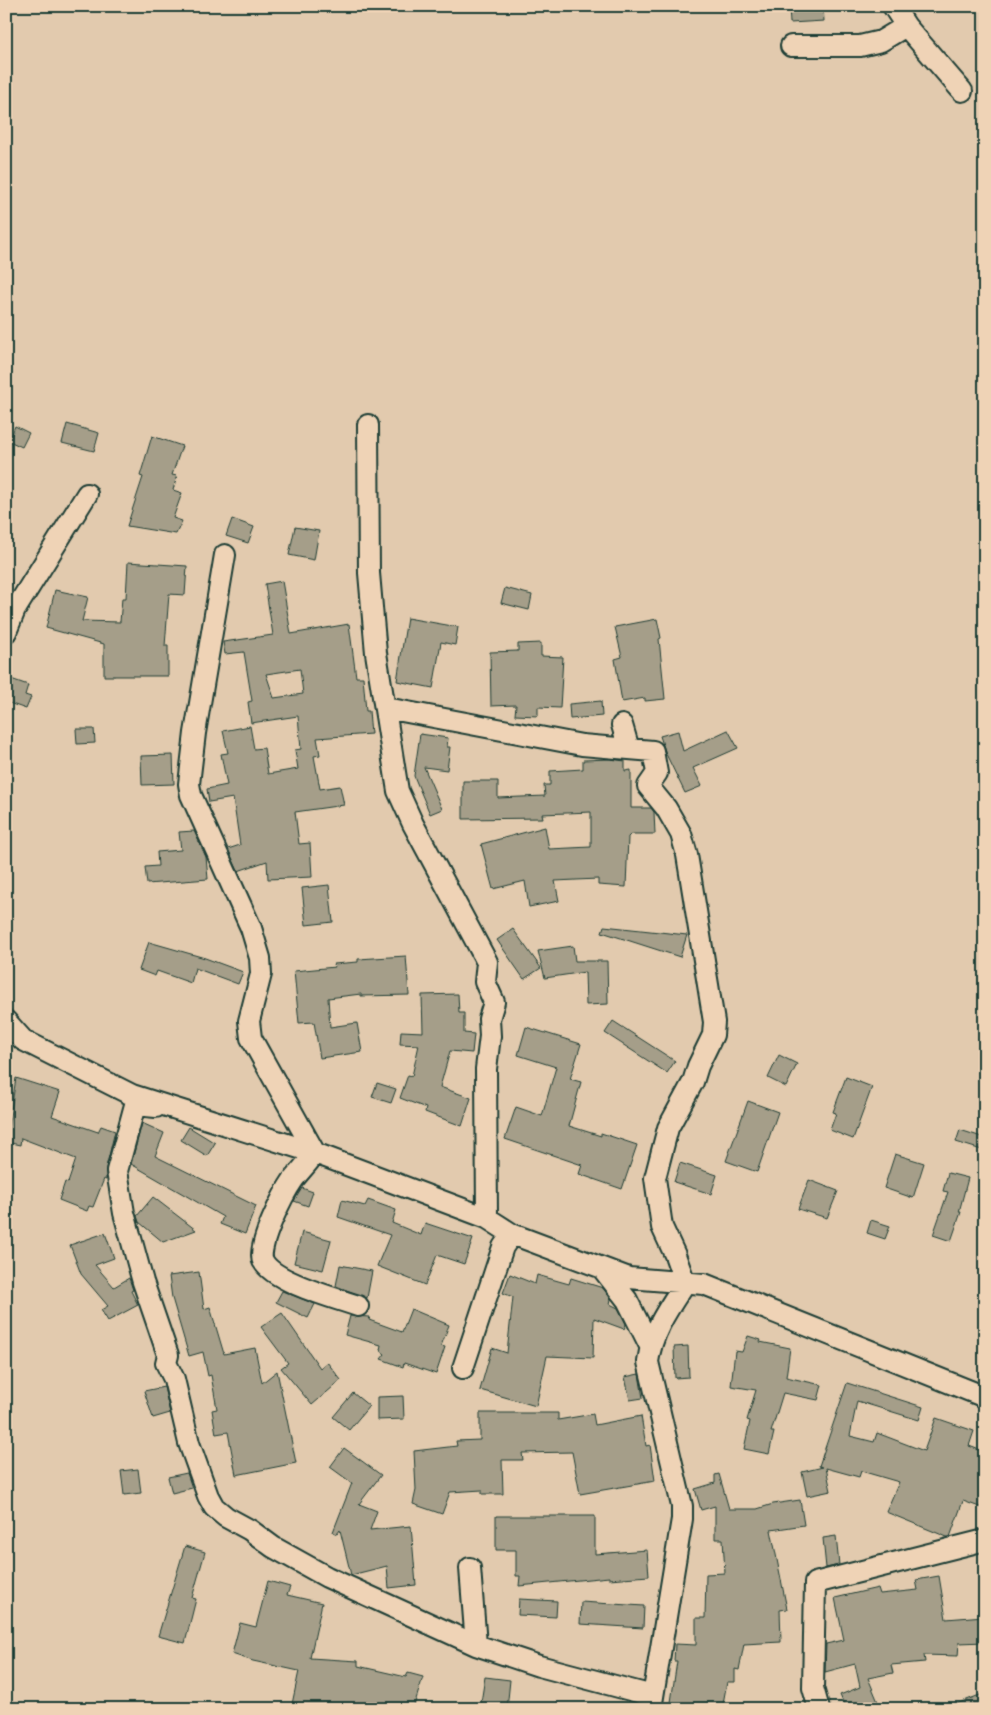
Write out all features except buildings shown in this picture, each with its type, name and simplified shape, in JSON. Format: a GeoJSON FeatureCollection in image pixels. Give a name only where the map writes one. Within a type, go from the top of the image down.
{"type":"FeatureCollection","features":[{"type":"Feature","properties":{"kind":"street"},"geometry":{"type":"LineString","coordinates":[[893,6],[906,26],[962,92]]}},
{"type":"Feature","properties":{"kind":"street"},"geometry":{"type":"LineString","coordinates":[[791,46],[860,46],[881,41],[906,26]]}},
{"type":"Feature","properties":{"kind":"street"},"geometry":{"type":"LineString","coordinates":[[368,425],[369,572],[376,653],[398,791],[426,851],[487,962],[485,982],[494,1002],[489,1019],[490,1036],[486,1068],[487,1218]]}},
{"type":"Feature","properties":{"kind":"street"},"geometry":{"type":"LineString","coordinates":[[6,632],[15,610],[87,494]]}},
{"type":"Feature","properties":{"kind":"street"},"geometry":{"type":"LineString","coordinates":[[225,555],[195,733],[189,784],[191,795],[251,928],[260,958],[261,974],[249,1021],[251,1038],[315,1153]]}},
{"type":"Feature","properties":{"kind":"street"},"geometry":{"type":"LineString","coordinates":[[386,708],[582,745],[653,751],[657,773],[648,786],[666,808],[681,834],[696,901],[713,1010],[713,1035],[698,1066],[693,1082],[668,1128],[655,1178],[662,1227],[675,1254],[685,1283]]}},
{"type":"Feature","properties":{"kind":"street"},"geometry":{"type":"LineString","coordinates":[[622,725],[629,749]]}},
{"type":"Feature","properties":{"kind":"street"},"geometry":{"type":"LineString","coordinates":[[6,1021],[24,1040],[132,1095],[315,1153],[487,1218],[512,1234],[629,1278],[704,1284],[985,1397]]}},
{"type":"Feature","properties":{"kind":"street"},"geometry":{"type":"LineString","coordinates":[[187,1111],[135,1105],[118,1171],[124,1213],[143,1282],[168,1355],[166,1363],[174,1378],[189,1443],[214,1508],[273,1547],[327,1577],[476,1645],[652,1702],[682,1518],[682,1506],[648,1362],[650,1346],[660,1321],[685,1283]]}},
{"type":"Feature","properties":{"kind":"street"},"geometry":{"type":"LineString","coordinates":[[315,1153],[285,1195],[262,1244],[263,1261],[281,1278],[358,1306]]}},
{"type":"Feature","properties":{"kind":"street"},"geometry":{"type":"LineString","coordinates":[[463,1368],[503,1247],[512,1234]]}},
{"type":"Feature","properties":{"kind":"street"},"geometry":{"type":"LineString","coordinates":[[600,1267],[627,1300],[650,1346]]}},
{"type":"Feature","properties":{"kind":"street"},"geometry":{"type":"LineString","coordinates":[[819,1709],[813,1688],[815,1583],[985,1540]]}},
{"type":"Feature","properties":{"kind":"street"},"geometry":{"type":"LineString","coordinates":[[470,1568],[476,1645]]}}]}
